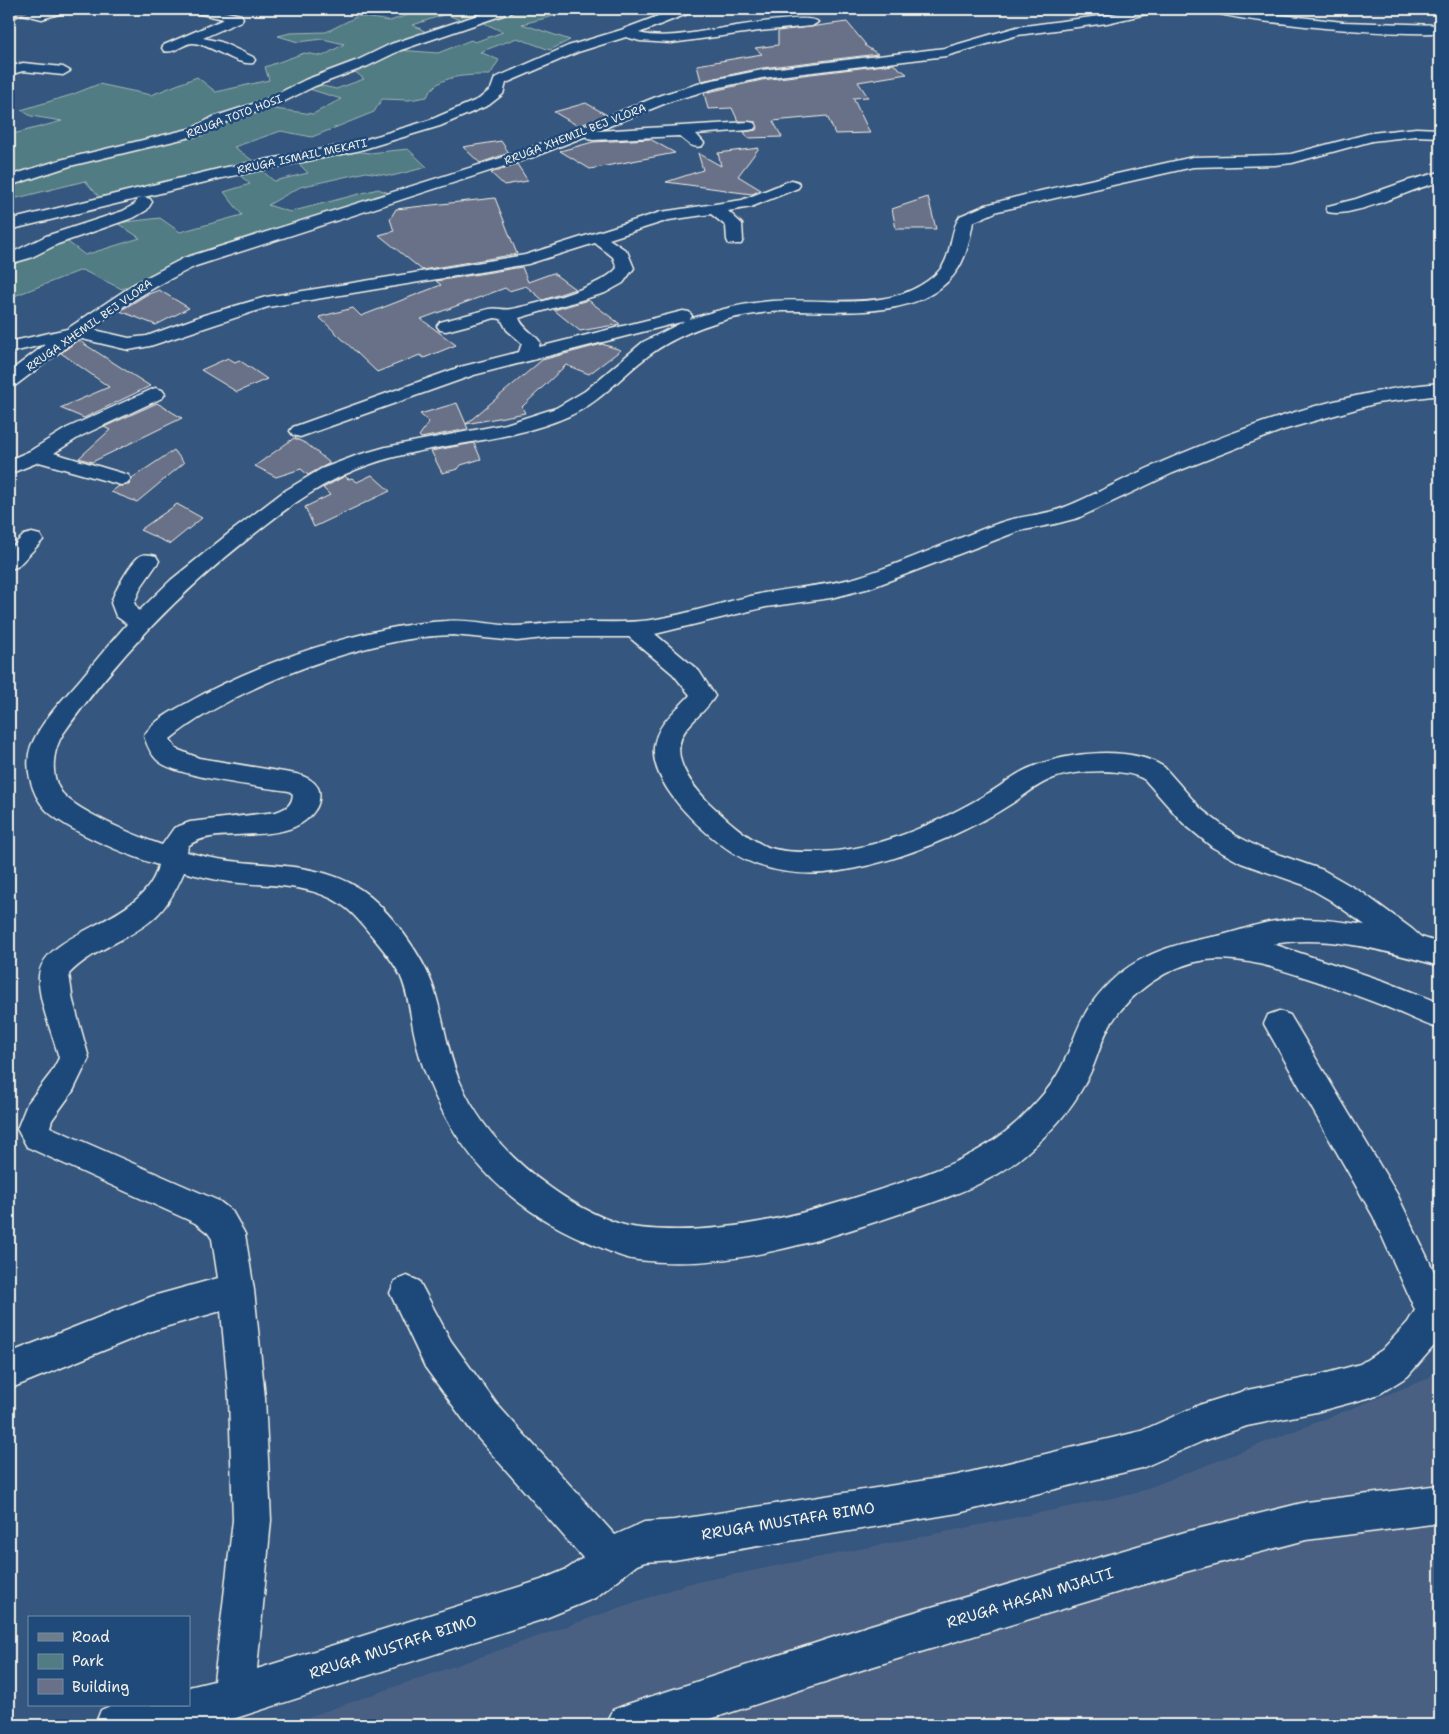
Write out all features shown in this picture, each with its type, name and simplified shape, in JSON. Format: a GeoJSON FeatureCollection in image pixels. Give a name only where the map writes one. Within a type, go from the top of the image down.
{"type":"FeatureCollection","features":[{"type":"Feature","properties":{"kind":"main road"},"geometry":{"type":"LineString","coordinates":[[9,15],[23,9]]}},
{"type":"Feature","properties":{"kind":"street"},"geometry":{"type":"LineString","coordinates":[[23,9],[42,15],[61,9]]}},
{"type":"Feature","properties":{"kind":"street"},"geometry":{"type":"LineString","coordinates":[[170,48],[236,18],[196,9]]}},
{"type":"Feature","properties":{"kind":"street","name":"RRUGA TOTO HOSI"},"geometry":{"type":"LineString","coordinates":[[9,181],[65,163],[198,131],[218,120],[270,103],[316,80],[363,63],[396,47],[508,9]]}},
{"type":"Feature","properties":{"kind":"street","name":"RRUGA ISMAIL MEKATI"},"geometry":{"type":"LineString","coordinates":[[9,225],[222,174],[352,148],[435,122],[494,96],[498,91],[500,81],[516,73],[579,47],[626,34],[688,9]]}},
{"type":"Feature","properties":{"kind":"street","name":"RRUGA XHEMIL BEJ VLORA"},"geometry":{"type":"LineString","coordinates":[[9,382],[137,288],[190,262],[498,164],[571,137],[666,98],[736,78],[946,52],[1017,31],[1107,19],[1151,9]]}},
{"type":"Feature","properties":{"kind":"street"},"geometry":{"type":"LineString","coordinates":[[1217,9],[1244,15],[1386,30],[1440,29]]}},
{"type":"Feature","properties":{"kind":"street"},"geometry":{"type":"LineString","coordinates":[[626,34],[641,40],[669,40],[812,22]]}},
{"type":"Feature","properties":{"kind":"street"},"geometry":{"type":"LineString","coordinates":[[192,39],[216,45],[248,60]]}},
{"type":"Feature","properties":{"kind":"street"},"geometry":{"type":"LineString","coordinates":[[9,71],[23,67],[63,71]]}},
{"type":"Feature","properties":{"kind":"street"},"geometry":{"type":"LineString","coordinates":[[571,137],[750,126]]}},
{"type":"Feature","properties":{"kind":"street"},"geometry":{"type":"LineString","coordinates":[[684,131],[697,143]]}},
{"type":"Feature","properties":{"kind":"street"},"geometry":{"type":"LineString","coordinates":[[1440,133],[1416,132],[1371,136],[1292,158],[1275,160],[1193,162],[1150,170],[992,208],[966,219],[954,265],[932,284],[917,293],[885,304],[784,306],[732,312],[677,329],[633,359],[591,397],[570,409],[546,419],[488,433],[413,446],[377,455],[327,474],[299,490],[242,533],[199,568],[143,622],[62,719],[46,742],[40,763],[43,780],[54,802],[80,819],[121,840],[171,857],[215,869],[325,884],[350,895],[367,912],[412,967],[432,1048],[447,1092],[473,1133],[500,1168],[544,1205],[582,1225],[633,1243],[700,1245],[743,1242],[793,1231],[855,1214],[930,1188],[986,1164],[1017,1143],[1065,1092],[1076,1071],[1096,1021],[1108,1003],[1125,985],[1177,956],[1296,930],[1344,934],[1411,946],[1440,954]]}},
{"type":"Feature","properties":{"kind":"street"},"geometry":{"type":"LineString","coordinates":[[1334,209],[1361,205],[1420,180],[1440,176]]}},
{"type":"Feature","properties":{"kind":"street"},"geometry":{"type":"LineString","coordinates":[[9,348],[77,332],[129,344],[150,341],[218,316],[266,302],[528,259],[667,215],[745,204],[792,185]]}},
{"type":"Feature","properties":{"kind":"street"},"geometry":{"type":"LineString","coordinates":[[9,259],[52,240],[129,214],[141,207],[144,202],[143,194]]}},
{"type":"Feature","properties":{"kind":"street"},"geometry":{"type":"LineString","coordinates":[[715,209],[734,224],[735,240]]}},
{"type":"Feature","properties":{"kind":"street"},"geometry":{"type":"LineString","coordinates":[[446,326],[494,313],[512,315],[534,307],[600,290],[623,275],[627,268],[625,260],[609,244],[598,238]]}},
{"type":"Feature","properties":{"kind":"street"},"geometry":{"type":"LineString","coordinates":[[300,431],[467,371],[528,354],[742,301],[755,300],[784,306]]}},
{"type":"Feature","properties":{"kind":"street"},"geometry":{"type":"LineString","coordinates":[[512,315],[510,320],[513,326],[531,342],[528,354]]}},
{"type":"Feature","properties":{"kind":"street"},"geometry":{"type":"LineString","coordinates":[[234,1698],[252,1520],[247,1398],[237,1290],[228,1234],[220,1222],[207,1212],[38,1136],[33,1128],[38,1114],[62,1082],[74,1058],[59,1001],[54,973],[64,959],[125,924],[145,910],[158,893],[171,870],[171,857],[177,840],[190,832],[209,828],[265,824],[288,819],[303,810],[308,800],[306,790],[296,783],[195,766],[167,754],[160,746],[157,736],[174,721],[195,708],[237,688],[303,662],[362,643],[412,632],[447,628],[517,633],[553,630],[634,629],[665,625],[711,612],[766,600],[837,590],[895,571],[1014,525],[1067,514],[1218,446],[1313,414],[1380,396],[1440,389]]}},
{"type":"Feature","properties":{"kind":"street"},"geometry":{"type":"LineString","coordinates":[[9,468],[37,455],[74,432],[155,394]]}},
{"type":"Feature","properties":{"kind":"street"},"geometry":{"type":"LineString","coordinates":[[37,455],[121,479]]}},
{"type":"Feature","properties":{"kind":"street"},"geometry":{"type":"LineString","coordinates":[[9,562],[32,540]]}},
{"type":"Feature","properties":{"kind":"street"},"geometry":{"type":"LineString","coordinates":[[143,622],[130,618],[124,612],[122,605],[130,587],[148,561]]}},
{"type":"Feature","properties":{"kind":"street"},"geometry":{"type":"LineString","coordinates":[[634,629],[687,674],[703,696],[697,706],[678,720],[668,738],[666,760],[674,784],[728,836],[763,857],[792,863],[824,863],[870,854],[920,838],[958,822],[1040,773],[1070,765],[1139,765],[1151,771],[1165,783],[1191,816],[1221,840],[1254,857],[1300,871],[1331,887],[1402,937],[1411,946]]}},
{"type":"Feature","properties":{"kind":"street"},"geometry":{"type":"LineString","coordinates":[[1206,949],[1242,950],[1286,960],[1380,991],[1440,1017]]}},
{"type":"Feature","properties":{"kind":"street"},"geometry":{"type":"LineString","coordinates":[[1279,1024],[1384,1205],[1437,1306]]}},
{"type":"Feature","properties":{"kind":"street"},"geometry":{"type":"LineString","coordinates":[[9,1371],[153,1313],[237,1290]]}},
{"type":"Feature","properties":{"kind":"street"},"geometry":{"type":"LineString","coordinates":[[407,1293],[438,1354],[483,1416],[612,1561]]}},
{"type":"Feature","properties":{"kind":"street","name":"RRUGA MUSTAFA BIMO"},"geometry":{"type":"LineString","coordinates":[[116,1725],[234,1698],[541,1600],[581,1584],[623,1551],[644,1542],[674,1540],[958,1494],[1142,1449],[1199,1424],[1247,1408],[1316,1394],[1368,1380],[1395,1363],[1421,1334],[1437,1306]]}},
{"type":"Feature","properties":{"kind":"street","name":"RRUGA HASAN MJALTI"},"geometry":{"type":"LineString","coordinates":[[628,1725],[871,1646],[1185,1552],[1306,1521],[1440,1504]]}},
{"type":"Feature","properties":{"kind":"shaded area"},"geometry":{"type":"Polygon","coordinates":[[[1440,1367],[1440,1725],[286,1725],[687,1584],[1133,1494],[1427,1379],[1440,1367]]]}},
{"type":"Feature","properties":{"kind":"green space"},"geometry":{"type":"Polygon","coordinates":[[[425,9],[501,9],[462,21],[446,14],[413,25],[428,33],[327,72],[259,104],[222,115],[177,134],[64,160],[9,176],[9,128],[13,134],[62,121],[31,116],[21,110],[71,95],[99,84],[151,95],[197,77],[216,92],[269,80],[265,67],[304,53],[323,56],[344,44],[323,39],[298,42],[278,36],[290,33],[326,32],[358,16],[390,21],[425,9]]]}},
{"type":"Feature","properties":{"kind":"green space"},"geometry":{"type":"Polygon","coordinates":[[[515,9],[582,9],[522,24],[570,40],[550,50],[517,38],[480,52],[499,60],[490,75],[454,77],[445,80],[431,89],[427,97],[409,100],[382,99],[374,112],[312,137],[281,131],[234,147],[256,163],[102,200],[85,181],[9,200],[9,184],[65,166],[202,133],[267,108],[313,114],[341,99],[306,88],[314,84],[336,89],[364,79],[353,70],[398,50],[438,53],[471,40],[475,42],[503,32],[480,21],[515,9]]]}},
{"type":"Feature","properties":{"kind":"green space"},"geometry":{"type":"Polygon","coordinates":[[[408,149],[427,167],[392,176],[366,172],[300,187],[268,205],[290,212],[378,189],[389,193],[175,263],[122,289],[82,270],[9,298],[9,255],[35,253],[64,239],[85,255],[140,238],[117,223],[160,218],[180,232],[242,215],[224,192],[250,184],[237,173],[259,168],[274,181],[308,173],[295,160],[352,151],[370,153],[408,149]]]}},
{"type":"Feature","properties":{"kind":"building"},"geometry":{"type":"Polygon","coordinates":[[[847,22],[866,45],[864,45],[878,54],[762,68],[701,81],[697,65],[762,54],[755,48],[778,45],[778,31],[847,22]]]}},
{"type":"Feature","properties":{"kind":"building"},"geometry":{"type":"Polygon","coordinates":[[[893,64],[907,74],[858,82],[868,97],[853,98],[870,133],[835,134],[827,116],[773,121],[782,137],[748,138],[744,132],[756,130],[758,127],[756,122],[738,121],[732,108],[708,109],[704,93],[762,80],[893,64]]]}},
{"type":"Feature","properties":{"kind":"building"},"geometry":{"type":"Polygon","coordinates":[[[586,103],[607,115],[578,126],[554,112],[586,103]]]}},
{"type":"Feature","properties":{"kind":"building"},"geometry":{"type":"Polygon","coordinates":[[[650,139],[675,153],[590,169],[560,151],[593,142],[650,139]]]}},
{"type":"Feature","properties":{"kind":"building"},"geometry":{"type":"Polygon","coordinates":[[[501,141],[509,153],[480,163],[463,147],[501,141]]]}},
{"type":"Feature","properties":{"kind":"building"},"geometry":{"type":"Polygon","coordinates":[[[759,148],[738,176],[761,190],[752,194],[666,182],[703,170],[698,153],[721,166],[718,153],[759,148]]]}},
{"type":"Feature","properties":{"kind":"building"},"geometry":{"type":"Polygon","coordinates":[[[517,164],[528,181],[504,185],[491,173],[517,164]]]}},
{"type":"Feature","properties":{"kind":"building"},"geometry":{"type":"Polygon","coordinates":[[[928,197],[936,229],[896,229],[892,209],[928,197]]]}},
{"type":"Feature","properties":{"kind":"building"},"geometry":{"type":"Polygon","coordinates":[[[495,198],[517,254],[422,270],[379,235],[394,231],[390,219],[396,209],[495,198]]]}},
{"type":"Feature","properties":{"kind":"building"},"geometry":{"type":"Polygon","coordinates":[[[522,267],[528,282],[553,273],[575,289],[543,300],[526,286],[509,291],[505,288],[421,319],[456,345],[424,358],[420,355],[377,372],[319,317],[353,308],[361,316],[441,285],[436,281],[522,267]]]}},
{"type":"Feature","properties":{"kind":"building"},"geometry":{"type":"Polygon","coordinates":[[[159,290],[189,308],[156,325],[120,311],[146,295],[159,290]]]}},
{"type":"Feature","properties":{"kind":"building"},"geometry":{"type":"Polygon","coordinates":[[[588,300],[620,324],[580,331],[554,310],[588,300]]]}},
{"type":"Feature","properties":{"kind":"building"},"geometry":{"type":"Polygon","coordinates":[[[78,340],[150,386],[84,418],[60,408],[109,387],[61,353],[78,340]]]}},
{"type":"Feature","properties":{"kind":"building"},"geometry":{"type":"Polygon","coordinates":[[[602,344],[621,350],[589,374],[566,365],[522,407],[525,413],[466,424],[542,360],[602,344]]]}},
{"type":"Feature","properties":{"kind":"building"},"geometry":{"type":"Polygon","coordinates":[[[228,358],[235,362],[239,360],[267,379],[237,392],[201,370],[228,358]]]}},
{"type":"Feature","properties":{"kind":"building"},"geometry":{"type":"Polygon","coordinates":[[[157,403],[182,418],[92,462],[79,458],[110,430],[104,427],[157,403]]]}},
{"type":"Feature","properties":{"kind":"building"},"geometry":{"type":"Polygon","coordinates":[[[457,403],[468,429],[421,438],[419,436],[429,422],[420,414],[457,403]]]}},
{"type":"Feature","properties":{"kind":"building"},"geometry":{"type":"Polygon","coordinates":[[[294,438],[307,444],[330,463],[308,475],[301,469],[276,477],[255,466],[294,438]]]}},
{"type":"Feature","properties":{"kind":"building"},"geometry":{"type":"Polygon","coordinates":[[[474,443],[481,459],[461,465],[458,469],[442,473],[431,451],[474,443]]]}},
{"type":"Feature","properties":{"kind":"building"},"geometry":{"type":"Polygon","coordinates":[[[174,450],[184,463],[137,502],[111,492],[119,486],[129,485],[132,478],[174,450]]]}},
{"type":"Feature","properties":{"kind":"building"},"geometry":{"type":"Polygon","coordinates":[[[372,475],[390,491],[314,527],[305,507],[330,495],[323,488],[345,476],[357,482],[372,475]]]}},
{"type":"Feature","properties":{"kind":"building"},"geometry":{"type":"Polygon","coordinates":[[[177,504],[202,518],[170,544],[140,530],[177,504]]]}}]}
